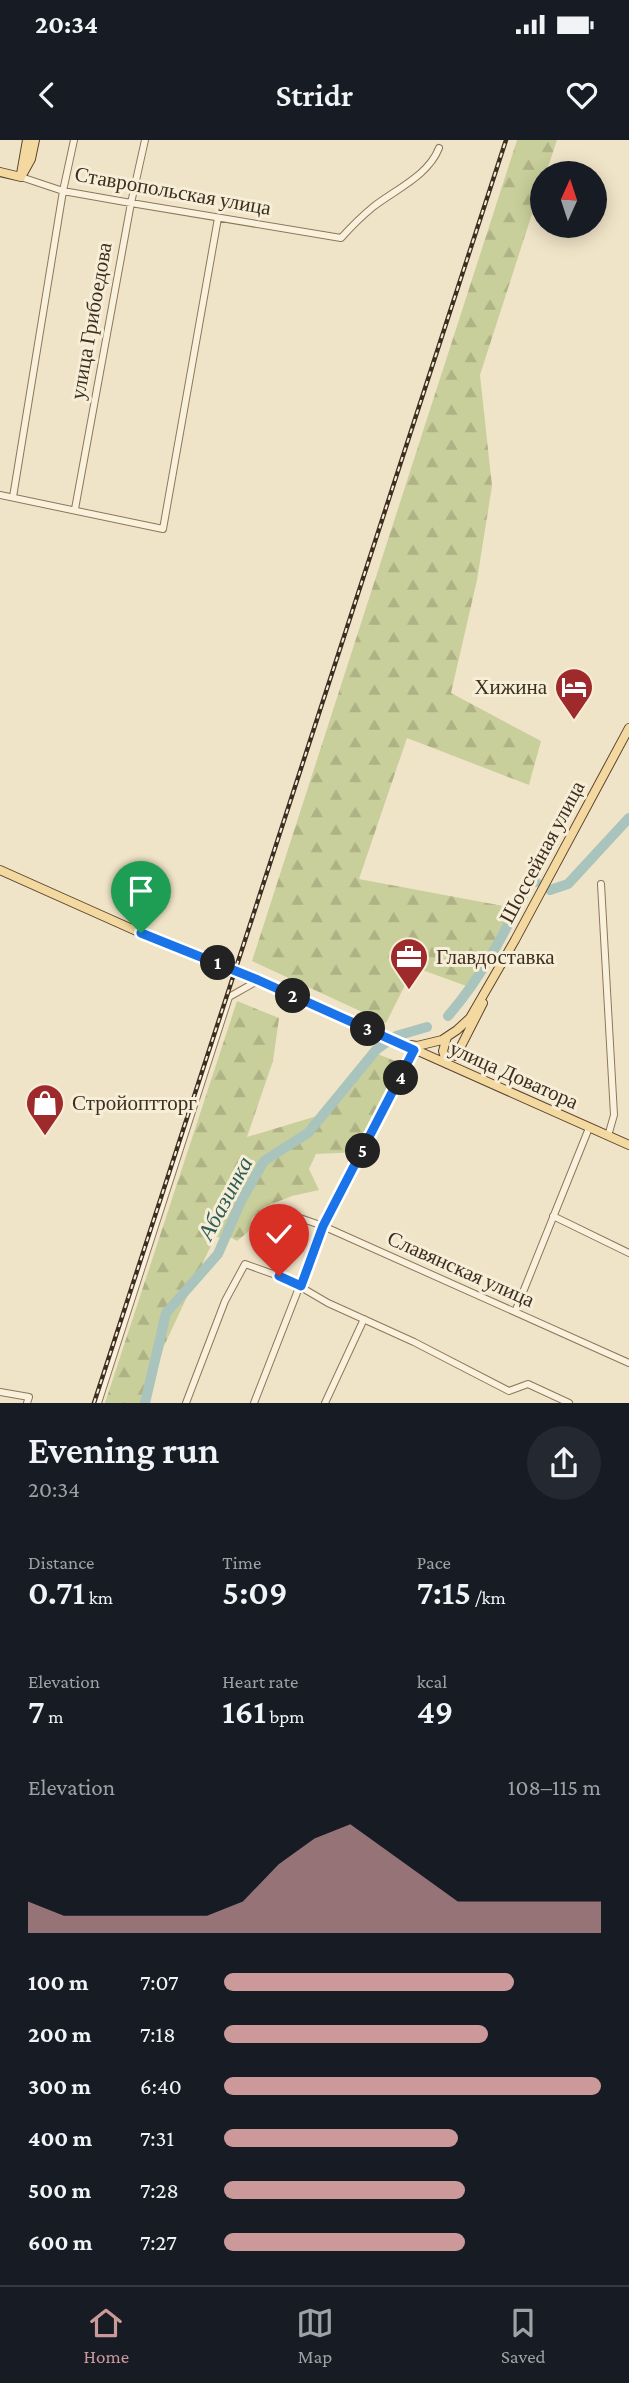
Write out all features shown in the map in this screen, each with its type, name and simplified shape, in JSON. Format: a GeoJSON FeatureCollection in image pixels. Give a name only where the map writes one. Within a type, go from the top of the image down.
{"type":"FeatureCollection","features":[{"type":"Feature","properties":{"kind":"main road"},"geometry":{"type":"LineString","coordinates":[[21,177],[27,140]]}},
{"type":"Feature","properties":{"kind":"main road"},"geometry":{"type":"LineString","coordinates":[[21,177],[31,159],[36,140]]}},
{"type":"Feature","properties":{"kind":"main road","name":"Ставропольская улица"},"geometry":{"type":"LineString","coordinates":[[0,172],[21,177]]}},
{"type":"Feature","properties":{"kind":"main road","name":"Шоссейная улица"},"geometry":{"type":"LineString","coordinates":[[447,1037],[466,1023],[486,992],[629,730]]}},
{"type":"Feature","properties":{"kind":"main road","name":"улица Доватора"},"geometry":{"type":"LineString","coordinates":[[0,870],[141,933],[258,980],[629,1145]]}},
{"type":"Feature","properties":{"kind":"main road","name":"Шоссейная улица"},"geometry":{"type":"LineString","coordinates":[[456,1056],[481,1010],[486,992]]}},
{"type":"Feature","properties":{"kind":"main road"},"geometry":{"type":"LineString","coordinates":[[400,1043],[447,1037]]}},
{"type":"Feature","properties":{"kind":"main road"},"geometry":{"type":"LineString","coordinates":[[447,1037],[454,1046],[457,1064],[464,1072]]}},
{"type":"Feature","properties":{"kind":"main road"},"geometry":{"type":"LineString","coordinates":[[447,1037],[443,1051],[447,1064]]}},
{"type":"Feature","properties":{"kind":"street"},"geometry":{"type":"LineString","coordinates":[[13,497],[63,191],[74,140]]}},
{"type":"Feature","properties":{"kind":"street","name":"улица Грибоедова"},"geometry":{"type":"LineString","coordinates":[[75,509],[145,140]]}},
{"type":"Feature","properties":{"kind":"street","name":"Ставропольская улица"},"geometry":{"type":"LineString","coordinates":[[21,177],[63,191],[341,238],[371,209],[412,180],[435,159],[439,148]]}},
{"type":"Feature","properties":{"kind":"street"},"geometry":{"type":"LineString","coordinates":[[0,495],[163,529],[218,218]]}},
{"type":"Feature","properties":{"kind":"street"},"geometry":{"type":"LineString","coordinates":[[601,884],[614,1115],[608,1136]]}},
{"type":"Feature","properties":{"kind":"street"},"geometry":{"type":"LineString","coordinates":[[98,1403],[229,997],[258,980]]}},
{"type":"Feature","properties":{"kind":"street"},"geometry":{"type":"LineString","coordinates":[[254,1403],[323,1226],[414,1050]]}},
{"type":"Feature","properties":{"kind":"street"},"geometry":{"type":"LineString","coordinates":[[515,1312],[589,1128]]}},
{"type":"Feature","properties":{"kind":"street","name":"Славянская улица"},"geometry":{"type":"LineString","coordinates":[[277,1210],[323,1226],[629,1363]]}},
{"type":"Feature","properties":{"kind":"street"},"geometry":{"type":"LineString","coordinates":[[552,1216],[629,1253]]}},
{"type":"Feature","properties":{"kind":"street"},"geometry":{"type":"LineString","coordinates":[[186,1403],[225,1301],[245,1264],[301,1286],[328,1303],[414,1342],[509,1391],[528,1384],[569,1403]]}},
{"type":"Feature","properties":{"kind":"street"},"geometry":{"type":"LineString","coordinates":[[325,1403],[364,1319]]}},
{"type":"Feature","properties":{"kind":"street"},"geometry":{"type":"LineString","coordinates":[[0,1392],[29,1397],[27,1403]]}},
{"type":"Feature","properties":{"kind":"green space"},"geometry":{"type":"Polygon","coordinates":[[[517,140],[557,140],[550,161],[530,161],[530,220],[480,375],[492,486],[477,580],[451,693],[541,741],[529,785],[407,738],[359,879],[514,908],[469,987],[414,967],[386,1023],[252,961],[517,140]]]}},
{"type":"Feature","properties":{"kind":"green space"},"geometry":{"type":"Polygon","coordinates":[[[237,1001],[279,1018],[273,1061],[247,1137],[317,1116],[351,1078],[370,1051],[403,1064],[360,1152],[316,1154],[309,1169],[319,1190],[292,1196],[264,1207],[252,1218],[249,1231],[237,1241],[215,1237],[164,1346],[146,1403],[105,1403],[237,1001]]]}},
{"type":"Feature","properties":{"kind":"waterway","name":"Абазинка"},"geometry":{"type":"LineString","coordinates":[[550,890],[568,884],[629,818]]}},
{"type":"Feature","properties":{"kind":"waterway","name":"Абазинка"},"geometry":{"type":"LineString","coordinates":[[448,1016],[483,968],[531,880],[536,882]]}},
{"type":"Feature","properties":{"kind":"waterway","name":"Абазинка"},"geometry":{"type":"LineString","coordinates":[[396,1036],[427,1027]]}},
{"type":"Feature","properties":{"kind":"waterway","name":"Абазинка"},"geometry":{"type":"LineString","coordinates":[[145,1403],[166,1313],[218,1254],[241,1201],[264,1161],[308,1133],[376,1050],[387,1042]]}},
{"type":"Feature","properties":{"kind":"railway"},"geometry":{"type":"LineString","coordinates":[[94,1403],[506,140]]}},
{"type":"Feature","properties":{"kind":"place","name":"Хижина"},"geometry":{"type":"Point","coordinates":[574,721]}},
{"type":"Feature","properties":{"kind":"place","name":"Главдоставка"},"geometry":{"type":"Point","coordinates":[409,991]}},
{"type":"Feature","properties":{"kind":"place","name":"Стройоптторг"},"geometry":{"type":"Point","coordinates":[45,1137]}},
{"type":"Feature","properties":{"kind":"route"},"geometry":{"type":"LineString","coordinates":[[141,933],[258,980],[414,1050],[323,1226],[301,1286],[279,1276]]}}]}
